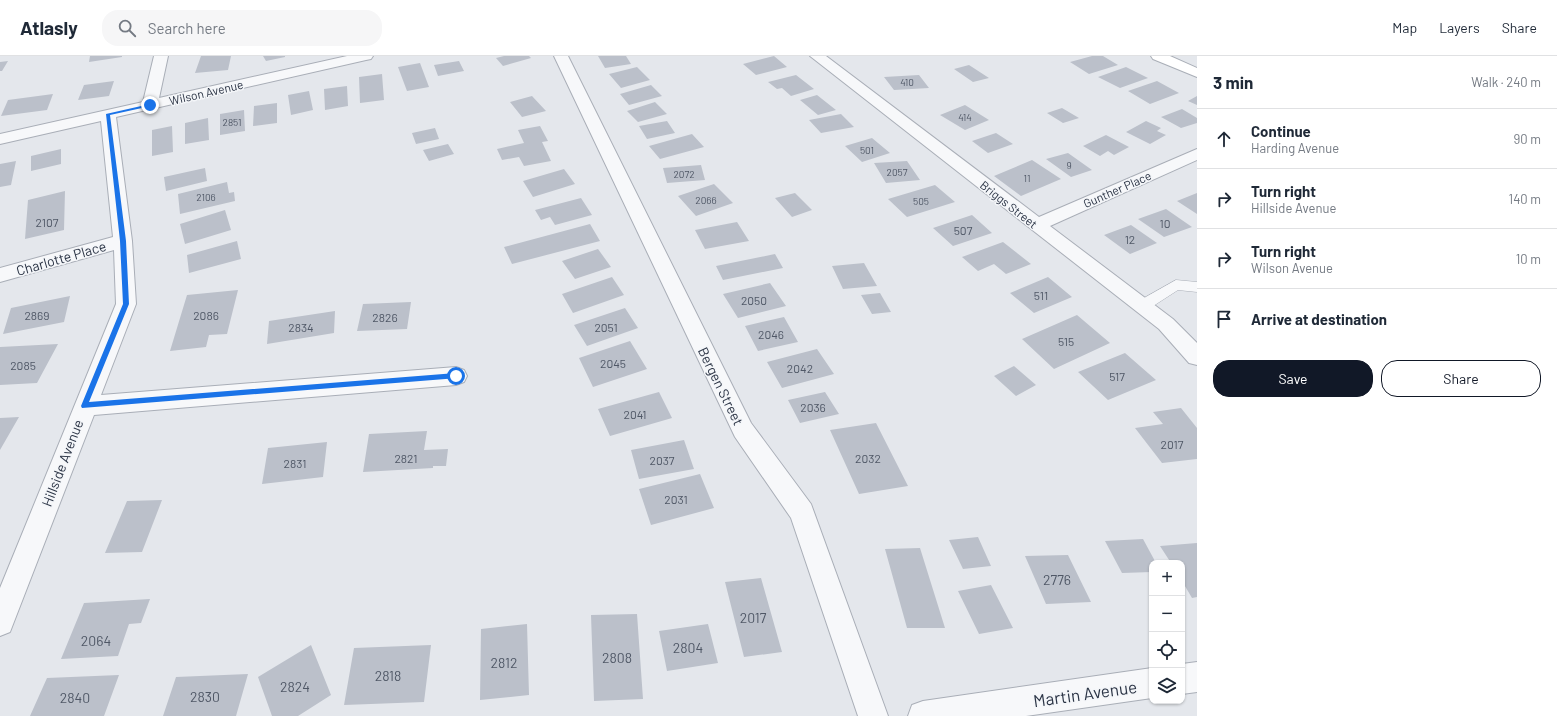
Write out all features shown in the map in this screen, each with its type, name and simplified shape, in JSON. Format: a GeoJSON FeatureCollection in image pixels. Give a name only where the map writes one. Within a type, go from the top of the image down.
{"type":"FeatureCollection","features":[{"type":"Feature","properties":{"kind":"main road"},"geometry":{"type":"LineString","coordinates":[[1158,56],[1197,73]]}},
{"type":"Feature","properties":{"kind":"street"},"geometry":{"type":"LineString","coordinates":[[150,105],[161,56]]}},
{"type":"Feature","properties":{"kind":"street","name":"Wilson Avenue"},"geometry":{"type":"LineString","coordinates":[[0,139],[366,56]]}},
{"type":"Feature","properties":{"kind":"street","name":"Bergen Street"},"geometry":{"type":"LineString","coordinates":[[561,56],[743,430],[802,512],[873,716]]}},
{"type":"Feature","properties":{"kind":"street","name":"Briggs Street"},"geometry":{"type":"LineString","coordinates":[[817,56],[1166,324],[1197,357]]}},
{"type":"Feature","properties":{"kind":"street","name":"Hillside Avenue"},"geometry":{"type":"LineString","coordinates":[[0,622],[126,304],[123,241],[108,114]]}},
{"type":"Feature","properties":{"kind":"street","name":"Gunther Place"},"geometry":{"type":"LineString","coordinates":[[1036,225],[1197,154]]}},
{"type":"Feature","properties":{"kind":"street","name":"Charlotte Place"},"geometry":{"type":"LineString","coordinates":[[0,275],[123,241]]}},
{"type":"Feature","properties":{"kind":"street"},"geometry":{"type":"LineString","coordinates":[[85,406],[456,376]]}},
{"type":"Feature","properties":{"kind":"street"},"geometry":{"type":"LineString","coordinates":[[1185,678],[1197,676]]}},
{"type":"Feature","properties":{"kind":"street","name":"Martin Avenue"},"geometry":{"type":"LineString","coordinates":[[923,716],[1149,683]]}},
{"type":"Feature","properties":{"kind":"lane"},"geometry":{"type":"LineString","coordinates":[[1142,306],[1176,285],[1197,288]]}},
{"type":"Feature","properties":{"kind":"building"},"geometry":{"type":"Polygon","coordinates":[[[90,56],[122,56],[122,57],[89,62],[90,56]]]}},
{"type":"Feature","properties":{"kind":"building"},"geometry":{"type":"Polygon","coordinates":[[[201,56],[231,56],[228,70],[195,73],[201,56]]]}},
{"type":"Feature","properties":{"kind":"building"},"geometry":{"type":"Polygon","coordinates":[[[263,56],[285,56],[285,57],[266,61],[263,56]]]}},
{"type":"Feature","properties":{"kind":"building"},"geometry":{"type":"Polygon","coordinates":[[[504,56],[529,56],[531,58],[503,66],[496,58],[504,56]]]}},
{"type":"Feature","properties":{"kind":"building"},"geometry":{"type":"Polygon","coordinates":[[[598,56],[626,56],[631,64],[605,68],[598,56]]]}},
{"type":"Feature","properties":{"kind":"building"},"geometry":{"type":"Polygon","coordinates":[[[774,56],[787,67],[756,75],[743,64],[774,56]]]}},
{"type":"Feature","properties":{"kind":"building"},"geometry":{"type":"Polygon","coordinates":[[[1092,56],[1103,56],[1118,65],[1089,74],[1070,62],[1092,56]]]}},
{"type":"Feature","properties":{"kind":"building"},"geometry":{"type":"Polygon","coordinates":[[[8,61],[2,71],[0,71],[0,62],[8,61]]]}},
{"type":"Feature","properties":{"kind":"building"},"geometry":{"type":"Polygon","coordinates":[[[459,61],[464,71],[438,76],[434,65],[459,61]]]}},
{"type":"Feature","properties":{"kind":"building"},"geometry":{"type":"Polygon","coordinates":[[[420,63],[429,87],[407,91],[398,67],[420,63]]]}},
{"type":"Feature","properties":{"kind":"building"},"geometry":{"type":"Polygon","coordinates":[[[969,65],[989,78],[973,82],[954,69],[969,65]]]}},
{"type":"Feature","properties":{"kind":"building"},"geometry":{"type":"Polygon","coordinates":[[[637,67],[650,80],[621,88],[609,74],[637,67]]]}},
{"type":"Feature","properties":{"kind":"building"},"geometry":{"type":"Polygon","coordinates":[[[1126,67],[1148,78],[1120,88],[1098,77],[1126,67]]]}},
{"type":"Feature","properties":{"kind":"building"},"geometry":{"type":"Polygon","coordinates":[[[382,74],[384,100],[360,103],[359,77],[382,74]]]}},
{"type":"Feature","properties":{"kind":"building"},"geometry":{"type":"Polygon","coordinates":[[[796,75],[814,89],[791,96],[782,88],[777,89],[768,82],[796,75]]]}},
{"type":"Feature","properties":{"kind":"building"},"geometry":{"type":"Polygon","coordinates":[[[919,75],[929,88],[894,90],[884,77],[919,75]]]}},
{"type":"Feature","properties":{"kind":"building"},"geometry":{"type":"Polygon","coordinates":[[[114,81],[109,96],[78,100],[84,85],[114,81]]]}},
{"type":"Feature","properties":{"kind":"building"},"geometry":{"type":"Polygon","coordinates":[[[1157,81],[1179,93],[1150,104],[1128,91],[1157,81]]]}},
{"type":"Feature","properties":{"kind":"building"},"geometry":{"type":"Polygon","coordinates":[[[651,85],[662,96],[629,105],[620,94],[651,85]]]}},
{"type":"Feature","properties":{"kind":"building"},"geometry":{"type":"Polygon","coordinates":[[[347,86],[348,106],[325,110],[324,89],[347,86]]]}},
{"type":"Feature","properties":{"kind":"building"},"geometry":{"type":"Polygon","coordinates":[[[309,91],[313,110],[291,115],[288,95],[309,91]]]}},
{"type":"Feature","properties":{"kind":"building"},"geometry":{"type":"Polygon","coordinates":[[[53,94],[47,110],[1,116],[8,100],[53,94]]]}},
{"type":"Feature","properties":{"kind":"building"},"geometry":{"type":"Polygon","coordinates":[[[817,95],[836,110],[818,115],[800,100],[817,95]]]}},
{"type":"Feature","properties":{"kind":"building"},"geometry":{"type":"Polygon","coordinates":[[[532,96],[546,111],[522,117],[510,102],[532,96]]]}},
{"type":"Feature","properties":{"kind":"building"},"geometry":{"type":"Polygon","coordinates":[[[1197,96],[1197,105],[1188,101],[1197,96]]]}},
{"type":"Feature","properties":{"kind":"building"},"geometry":{"type":"Polygon","coordinates":[[[655,102],[667,114],[638,122],[627,111],[655,102]]]}},
{"type":"Feature","properties":{"kind":"building"},"geometry":{"type":"Polygon","coordinates":[[[277,103],[277,123],[253,126],[254,106],[277,103]]]}},
{"type":"Feature","properties":{"kind":"building"},"geometry":{"type":"Polygon","coordinates":[[[965,105],[989,120],[965,130],[940,115],[965,105]]]}},
{"type":"Feature","properties":{"kind":"building"},"geometry":{"type":"Polygon","coordinates":[[[1062,108],[1079,118],[1063,123],[1047,113],[1062,108]]]}},
{"type":"Feature","properties":{"kind":"building"},"geometry":{"type":"Polygon","coordinates":[[[1182,109],[1197,118],[1197,123],[1181,128],[1161,117],[1182,109]]]}},
{"type":"Feature","properties":{"kind":"building"},"geometry":{"type":"Polygon","coordinates":[[[244,110],[245,131],[220,135],[220,114],[244,110]]]}},
{"type":"Feature","properties":{"kind":"building"},"geometry":{"type":"Polygon","coordinates":[[[841,114],[854,127],[821,133],[809,120],[841,114]]]}},
{"type":"Feature","properties":{"kind":"building"},"geometry":{"type":"Polygon","coordinates":[[[208,118],[209,140],[185,144],[185,123],[208,118]]]}},
{"type":"Feature","properties":{"kind":"building"},"geometry":{"type":"Polygon","coordinates":[[[667,121],[675,133],[647,139],[639,126],[667,121]]]}},
{"type":"Feature","properties":{"kind":"building"},"geometry":{"type":"Polygon","coordinates":[[[1146,121],[1161,128],[1157,131],[1166,135],[1150,144],[1126,132],[1146,121]]]}},
{"type":"Feature","properties":{"kind":"building"},"geometry":{"type":"Polygon","coordinates":[[[172,126],[173,152],[152,156],[152,130],[172,126]]]}},
{"type":"Feature","properties":{"kind":"building"},"geometry":{"type":"Polygon","coordinates":[[[540,126],[548,141],[542,142],[551,161],[524,166],[519,157],[502,160],[497,149],[524,143],[518,130],[540,126]]]}},
{"type":"Feature","properties":{"kind":"building"},"geometry":{"type":"Polygon","coordinates":[[[435,128],[439,139],[416,144],[412,133],[435,128]]]}},
{"type":"Feature","properties":{"kind":"building"},"geometry":{"type":"Polygon","coordinates":[[[996,133],[1013,144],[988,153],[972,141],[996,133]]]}},
{"type":"Feature","properties":{"kind":"building"},"geometry":{"type":"Polygon","coordinates":[[[692,134],[704,147],[660,159],[649,146],[692,134]]]}},
{"type":"Feature","properties":{"kind":"building"},"geometry":{"type":"Polygon","coordinates":[[[1106,135],[1129,147],[1114,155],[1108,151],[1100,156],[1083,146],[1106,135]]]}},
{"type":"Feature","properties":{"kind":"building"},"geometry":{"type":"Polygon","coordinates":[[[872,138],[890,153],[862,162],[845,146],[872,138]]]}},
{"type":"Feature","properties":{"kind":"building"},"geometry":{"type":"Polygon","coordinates":[[[448,144],[454,154],[429,161],[423,150],[448,144]]]}},
{"type":"Feature","properties":{"kind":"building"},"geometry":{"type":"Polygon","coordinates":[[[61,149],[61,164],[31,171],[31,156],[61,149]]]}},
{"type":"Feature","properties":{"kind":"building"},"geometry":{"type":"Polygon","coordinates":[[[1068,153],[1092,170],[1071,177],[1046,159],[1068,153]]]}},
{"type":"Feature","properties":{"kind":"building"},"geometry":{"type":"Polygon","coordinates":[[[1032,160],[1061,179],[1021,196],[994,176],[1032,160]]]}},
{"type":"Feature","properties":{"kind":"building"},"geometry":{"type":"Polygon","coordinates":[[[16,161],[11,185],[0,187],[0,164],[16,161]]]}},
{"type":"Feature","properties":{"kind":"building"},"geometry":{"type":"Polygon","coordinates":[[[907,161],[920,180],[886,183],[874,163],[907,161]]]}},
{"type":"Feature","properties":{"kind":"building"},"geometry":{"type":"Polygon","coordinates":[[[701,165],[705,180],[667,183],[663,168],[701,165]]]}},
{"type":"Feature","properties":{"kind":"building"},"geometry":{"type":"Polygon","coordinates":[[[205,168],[207,181],[166,191],[164,177],[205,168]]]}},
{"type":"Feature","properties":{"kind":"building"},"geometry":{"type":"Polygon","coordinates":[[[564,169],[575,184],[533,197],[523,181],[564,169]]]}},
{"type":"Feature","properties":{"kind":"building"},"geometry":{"type":"Polygon","coordinates":[[[227,182],[229,193],[234,192],[235,201],[180,214],[178,194],[227,182]]]}},
{"type":"Feature","properties":{"kind":"building"},"geometry":{"type":"Polygon","coordinates":[[[714,184],[733,203],[696,216],[678,196],[714,184]]]}},
{"type":"Feature","properties":{"kind":"building"},"geometry":{"type":"Polygon","coordinates":[[[935,185],[955,202],[907,217],[888,199],[935,185]]]}},
{"type":"Feature","properties":{"kind":"building"},"geometry":{"type":"Polygon","coordinates":[[[65,191],[64,230],[25,239],[28,200],[65,191]]]}},
{"type":"Feature","properties":{"kind":"building"},"geometry":{"type":"Polygon","coordinates":[[[795,193],[812,210],[792,217],[775,198],[795,193]]]}},
{"type":"Feature","properties":{"kind":"building"},"geometry":{"type":"Polygon","coordinates":[[[1197,193],[1197,214],[1177,201],[1197,193]]]}},
{"type":"Feature","properties":{"kind":"building"},"geometry":{"type":"Polygon","coordinates":[[[581,198],[592,215],[555,225],[550,217],[541,220],[535,210],[581,198]]]}},
{"type":"Feature","properties":{"kind":"building"},"geometry":{"type":"Polygon","coordinates":[[[1166,209],[1192,227],[1164,237],[1138,219],[1166,209]]]}},
{"type":"Feature","properties":{"kind":"building"},"geometry":{"type":"Polygon","coordinates":[[[225,210],[231,230],[185,244],[180,224],[225,210]]]}},
{"type":"Feature","properties":{"kind":"building"},"geometry":{"type":"Polygon","coordinates":[[[972,215],[992,233],[953,246],[933,228],[972,215]]]}},
{"type":"Feature","properties":{"kind":"building"},"geometry":{"type":"Polygon","coordinates":[[[737,222],[749,241],[705,249],[695,230],[737,222]]]}},
{"type":"Feature","properties":{"kind":"building"},"geometry":{"type":"Polygon","coordinates":[[[590,224],[600,241],[512,264],[504,247],[590,224]]]}},
{"type":"Feature","properties":{"kind":"building"},"geometry":{"type":"Polygon","coordinates":[[[1131,225],[1157,243],[1130,254],[1104,235],[1131,225]]]}},
{"type":"Feature","properties":{"kind":"building"},"geometry":{"type":"Polygon","coordinates":[[[237,241],[241,259],[189,273],[187,255],[237,241]]]}},
{"type":"Feature","properties":{"kind":"building"},"geometry":{"type":"Polygon","coordinates":[[[1003,242],[1031,264],[1006,274],[994,264],[978,271],[962,257],[1003,242]]]}},
{"type":"Feature","properties":{"kind":"building"},"geometry":{"type":"Polygon","coordinates":[[[598,249],[611,267],[575,279],[562,261],[598,249]]]}},
{"type":"Feature","properties":{"kind":"building"},"geometry":{"type":"Polygon","coordinates":[[[775,254],[783,268],[723,280],[716,266],[775,254]]]}},
{"type":"Feature","properties":{"kind":"building"},"geometry":{"type":"Polygon","coordinates":[[[864,263],[877,286],[843,289],[832,266],[864,263]]]}},
{"type":"Feature","properties":{"kind":"building"},"geometry":{"type":"Polygon","coordinates":[[[612,277],[624,295],[573,313],[562,294],[612,277]]]}},
{"type":"Feature","properties":{"kind":"building"},"geometry":{"type":"Polygon","coordinates":[[[1048,277],[1072,297],[1034,313],[1010,293],[1048,277]]]}},
{"type":"Feature","properties":{"kind":"building"},"geometry":{"type":"Polygon","coordinates":[[[770,283],[786,306],[738,318],[723,294],[770,283]]]}},
{"type":"Feature","properties":{"kind":"building"},"geometry":{"type":"Polygon","coordinates":[[[238,290],[227,334],[209,335],[206,347],[170,351],[187,295],[238,290]]]}},
{"type":"Feature","properties":{"kind":"building"},"geometry":{"type":"Polygon","coordinates":[[[880,293],[891,312],[872,314],[861,295],[880,293]]]}},
{"type":"Feature","properties":{"kind":"building"},"geometry":{"type":"Polygon","coordinates":[[[70,296],[64,322],[3,334],[11,308],[70,296]]]}},
{"type":"Feature","properties":{"kind":"building"},"geometry":{"type":"Polygon","coordinates":[[[411,302],[407,329],[357,331],[363,304],[411,302]]]}},
{"type":"Feature","properties":{"kind":"building"},"geometry":{"type":"Polygon","coordinates":[[[625,308],[638,328],[587,346],[574,325],[625,308]]]}},
{"type":"Feature","properties":{"kind":"building"},"geometry":{"type":"Polygon","coordinates":[[[335,311],[334,333],[267,344],[269,321],[335,311]]]}},
{"type":"Feature","properties":{"kind":"building"},"geometry":{"type":"Polygon","coordinates":[[[1077,315],[1110,343],[1054,369],[1022,339],[1077,315]]]}},
{"type":"Feature","properties":{"kind":"building"},"geometry":{"type":"Polygon","coordinates":[[[784,317],[798,342],[758,351],[745,326],[784,317]]]}},
{"type":"Feature","properties":{"kind":"building"},"geometry":{"type":"Polygon","coordinates":[[[630,341],[647,369],[593,387],[579,358],[630,341]]]}},
{"type":"Feature","properties":{"kind":"building"},"geometry":{"type":"Polygon","coordinates":[[[58,344],[37,383],[0,385],[0,347],[58,344]]]}},
{"type":"Feature","properties":{"kind":"building"},"geometry":{"type":"Polygon","coordinates":[[[817,349],[834,374],[782,388],[767,362],[817,349]]]}},
{"type":"Feature","properties":{"kind":"building"},"geometry":{"type":"Polygon","coordinates":[[[1125,353],[1156,380],[1108,400],[1078,372],[1125,353]]]}},
{"type":"Feature","properties":{"kind":"building"},"geometry":{"type":"Polygon","coordinates":[[[1014,366],[1036,385],[1016,396],[994,376],[1014,366]]]}},
{"type":"Feature","properties":{"kind":"building"},"geometry":{"type":"Polygon","coordinates":[[[659,392],[672,418],[610,436],[598,409],[659,392]]]}},
{"type":"Feature","properties":{"kind":"building"},"geometry":{"type":"Polygon","coordinates":[[[825,392],[839,414],[800,423],[788,400],[825,392]]]}},
{"type":"Feature","properties":{"kind":"building"},"geometry":{"type":"Polygon","coordinates":[[[1181,408],[1197,428],[1197,459],[1162,463],[1135,428],[1163,424],[1153,412],[1181,408]]]}},
{"type":"Feature","properties":{"kind":"building"},"geometry":{"type":"Polygon","coordinates":[[[19,417],[0,450],[0,418],[19,417]]]}},
{"type":"Feature","properties":{"kind":"building"},"geometry":{"type":"Polygon","coordinates":[[[876,423],[908,486],[859,494],[830,430],[876,423]]]}},
{"type":"Feature","properties":{"kind":"building"},"geometry":{"type":"Polygon","coordinates":[[[427,431],[424,450],[448,449],[446,466],[363,472],[369,434],[427,431]]]}},
{"type":"Feature","properties":{"kind":"building"},"geometry":{"type":"Polygon","coordinates":[[[684,440],[694,469],[639,479],[631,450],[684,440]]]}},
{"type":"Feature","properties":{"kind":"building"},"geometry":{"type":"Polygon","coordinates":[[[327,442],[323,477],[262,484],[268,448],[327,442]]]}},
{"type":"Feature","properties":{"kind":"building"},"geometry":{"type":"Polygon","coordinates":[[[700,474],[714,508],[651,525],[639,489],[700,474]]]}},
{"type":"Feature","properties":{"kind":"building"},"geometry":{"type":"Polygon","coordinates":[[[162,500],[142,552],[105,553],[127,501],[162,500]]]}},
{"type":"Feature","properties":{"kind":"building"},"geometry":{"type":"Polygon","coordinates":[[[978,537],[991,566],[963,569],[949,540],[978,537]]]}},
{"type":"Feature","properties":{"kind":"building"},"geometry":{"type":"Polygon","coordinates":[[[1143,539],[1154,560],[1149,560],[1149,572],[1122,573],[1105,541],[1143,539]]]}},
{"type":"Feature","properties":{"kind":"building"},"geometry":{"type":"Polygon","coordinates":[[[1197,543],[1197,597],[1192,598],[1185,586],[1185,560],[1169,560],[1160,546],[1197,543]]]}},
{"type":"Feature","properties":{"kind":"building"},"geometry":{"type":"Polygon","coordinates":[[[920,548],[945,628],[907,628],[885,549],[920,548]]]}},
{"type":"Feature","properties":{"kind":"building"},"geometry":{"type":"Polygon","coordinates":[[[1068,555],[1091,602],[1046,604],[1025,556],[1068,555]]]}},
{"type":"Feature","properties":{"kind":"building"},"geometry":{"type":"Polygon","coordinates":[[[761,578],[782,652],[744,657],[725,582],[761,578]]]}},
{"type":"Feature","properties":{"kind":"building"},"geometry":{"type":"Polygon","coordinates":[[[991,585],[1013,628],[979,634],[958,591],[991,585]]]}},
{"type":"Feature","properties":{"kind":"building"},"geometry":{"type":"Polygon","coordinates":[[[150,599],[141,623],[129,624],[118,656],[61,659],[84,603],[150,599]]]}},
{"type":"Feature","properties":{"kind":"building"},"geometry":{"type":"Polygon","coordinates":[[[637,614],[643,699],[594,701],[591,615],[637,614]]]}},
{"type":"Feature","properties":{"kind":"building"},"geometry":{"type":"Polygon","coordinates":[[[527,624],[529,695],[480,700],[481,629],[527,624]]]}},
{"type":"Feature","properties":{"kind":"building"},"geometry":{"type":"Polygon","coordinates":[[[708,624],[718,663],[667,671],[659,631],[708,624]]]}},
{"type":"Feature","properties":{"kind":"building"},"geometry":{"type":"Polygon","coordinates":[[[311,645],[331,695],[298,716],[272,716],[258,677],[311,645]]]}},
{"type":"Feature","properties":{"kind":"building"},"geometry":{"type":"Polygon","coordinates":[[[431,645],[424,702],[344,705],[354,648],[431,645]]]}},
{"type":"Feature","properties":{"kind":"building"},"geometry":{"type":"Polygon","coordinates":[[[248,674],[236,716],[163,716],[176,677],[248,674]]]}},
{"type":"Feature","properties":{"kind":"building"},"geometry":{"type":"Polygon","coordinates":[[[119,675],[104,716],[30,716],[47,678],[119,675]]]}},
{"type":"Feature","properties":{"kind":"route"},"geometry":{"type":"LineString","coordinates":[[150,105],[108,114],[123,241],[126,304],[85,406],[456,376]]}}]}
